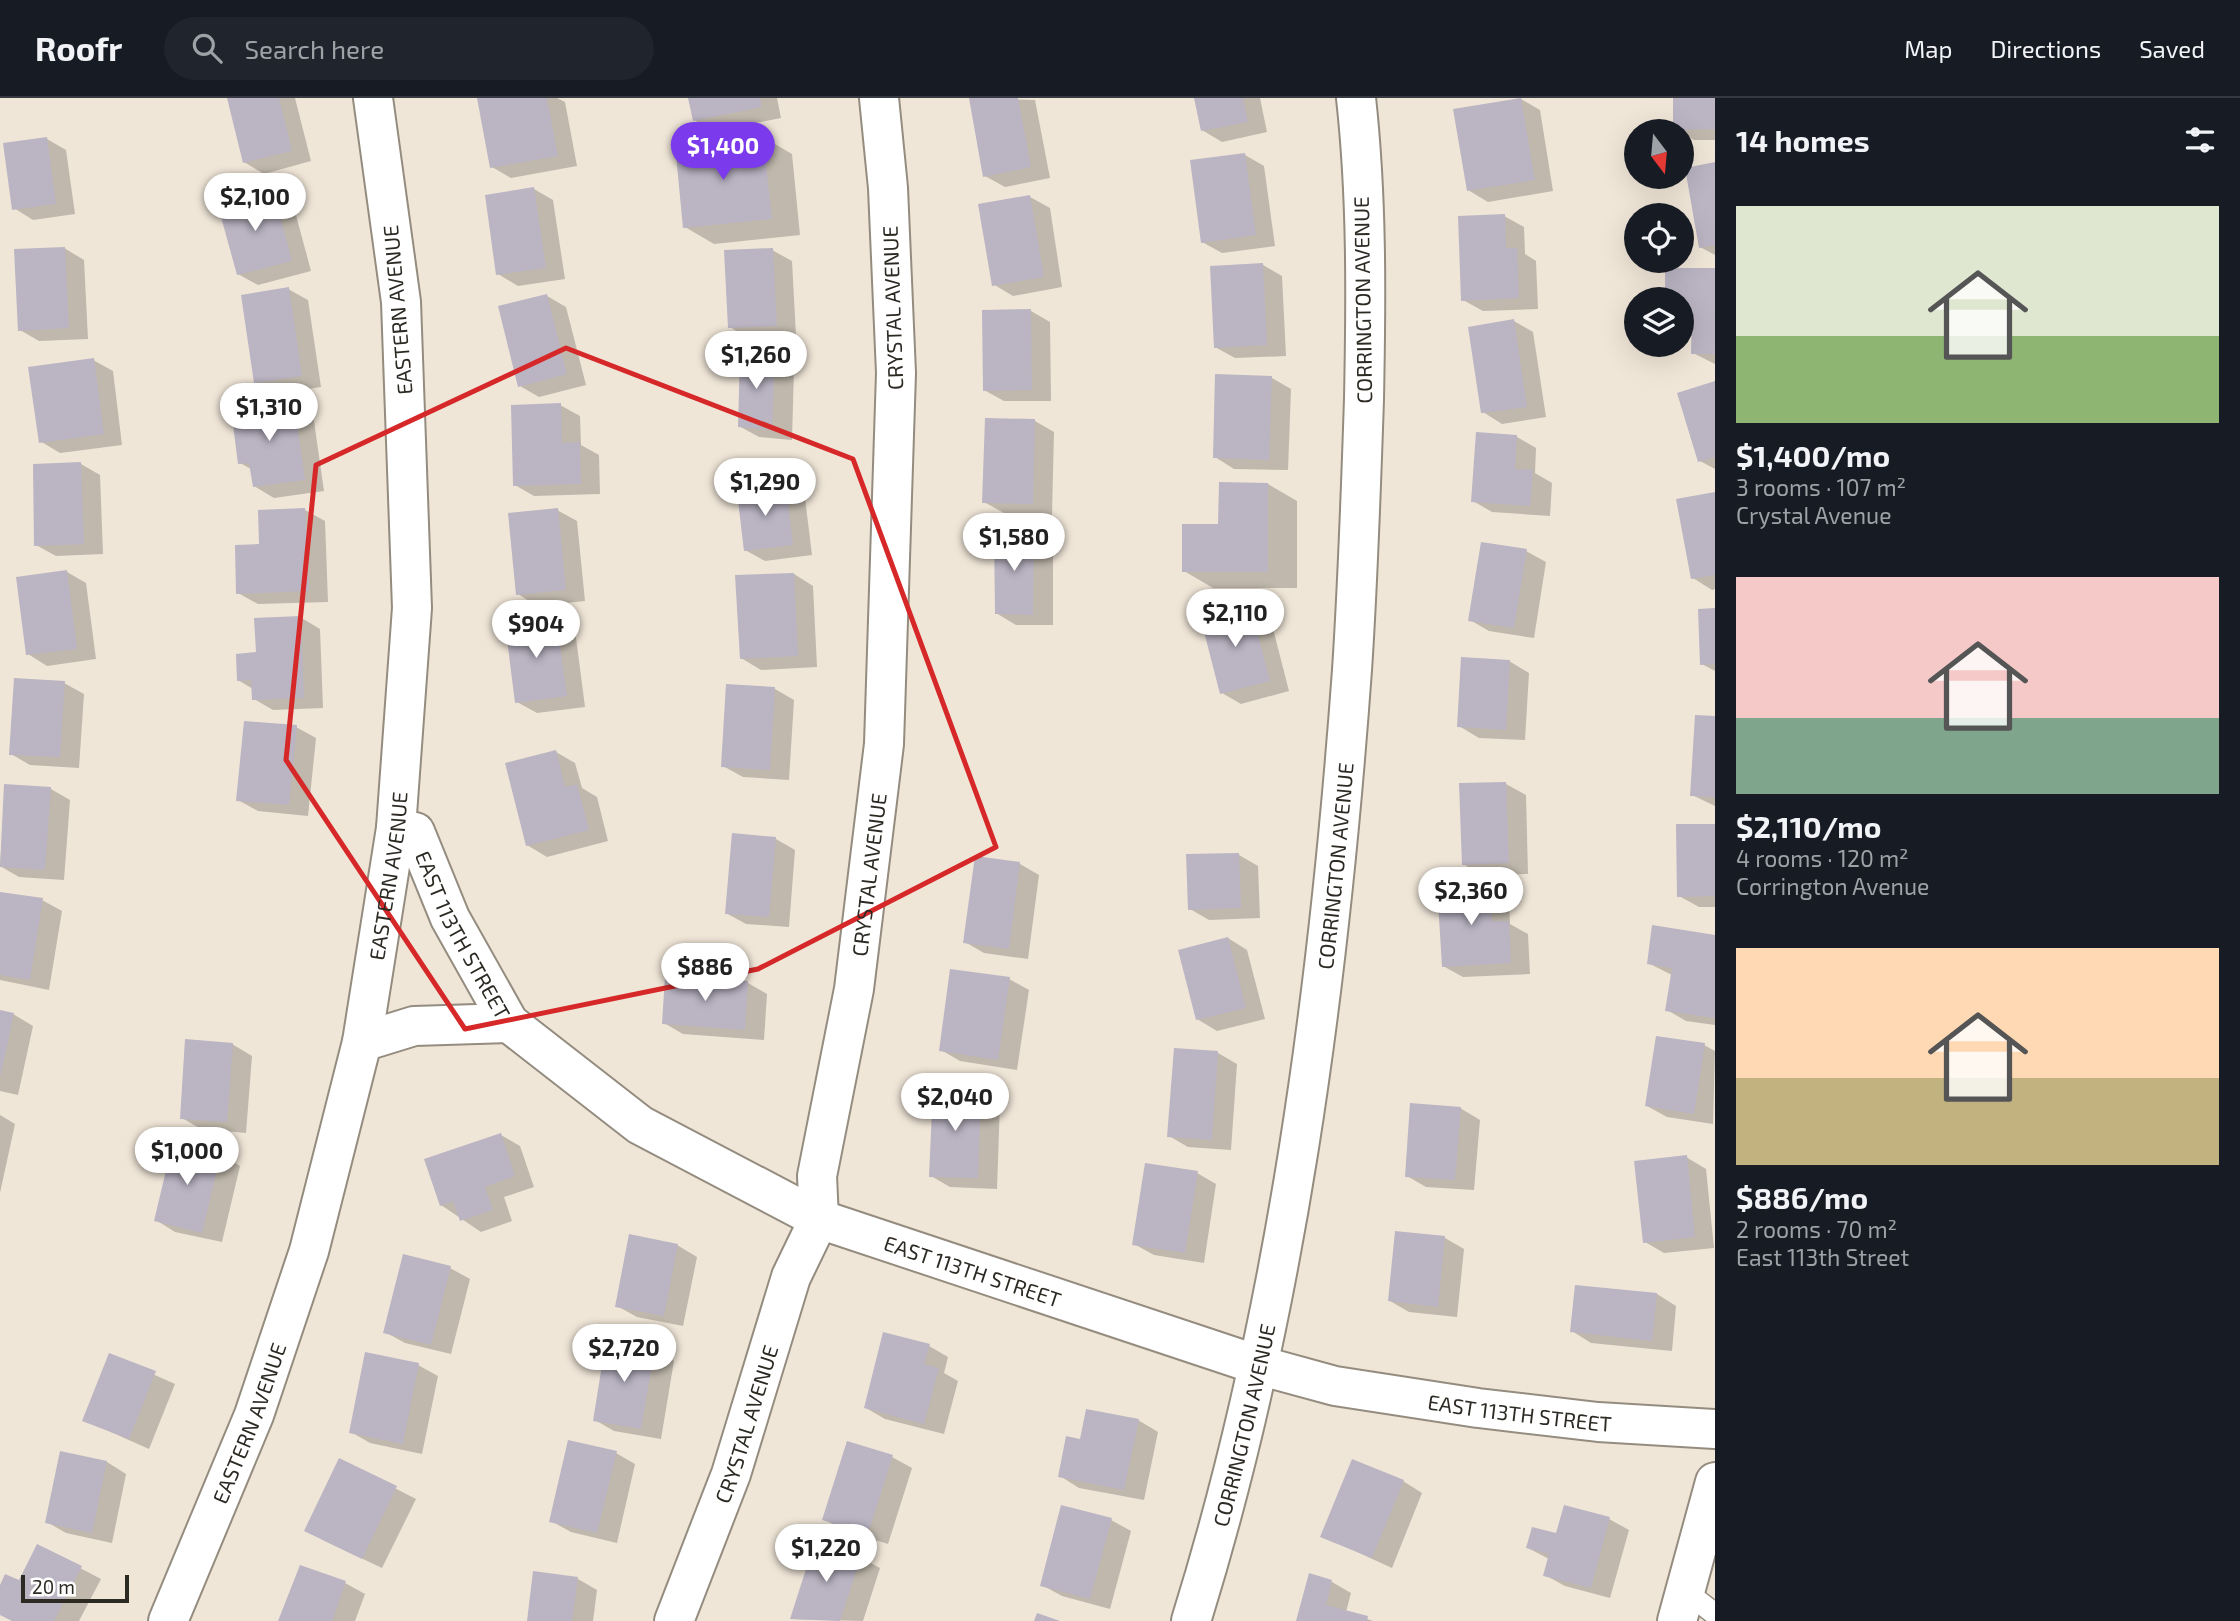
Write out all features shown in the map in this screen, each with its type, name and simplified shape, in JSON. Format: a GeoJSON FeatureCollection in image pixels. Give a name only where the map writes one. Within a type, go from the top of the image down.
{"type":"FeatureCollection","features":[{"type":"Feature","properties":{"kind":"street","name":"EASTERN AVENUE"},"geometry":{"type":"LineString","coordinates":[[168,1621],[254,1415],[309,1251],[362,1042],[396,828],[412,608],[401,302],[373,98]]}},
{"type":"Feature","properties":{"kind":"street","name":"CRYSTAL AVENUE"},"geometry":{"type":"LineString","coordinates":[[674,1621],[731,1474],[791,1276],[820,1219],[817,1176],[854,989],[884,744],[897,373],[888,188],[879,98]]}},
{"type":"Feature","properties":{"kind":"street","name":"CORRINGTON AVENUE"},"geometry":{"type":"LineString","coordinates":[[1191,1621],[1223,1519],[1258,1365],[1307,1096],[1340,829],[1360,560],[1365,329],[1356,98]]}},
{"type":"Feature","properties":{"kind":"street","name":"EAST 113TH STREET"},"geometry":{"type":"LineString","coordinates":[[396,828],[415,832],[450,918],[509,1023],[640,1125],[820,1219],[1258,1365],[1335,1386],[1478,1408],[1598,1422],[1715,1429]]}},
{"type":"Feature","properties":{"kind":"street"},"geometry":{"type":"LineString","coordinates":[[362,1042],[414,1026],[509,1023]]}},
{"type":"Feature","properties":{"kind":"street"},"geometry":{"type":"LineString","coordinates":[[1681,1606],[1715,1482]]}},
{"type":"Feature","properties":{"kind":"lane"},"geometry":{"type":"LineString","coordinates":[[1681,1606],[1715,1614]]}},
{"type":"Feature","properties":{"kind":"highlighted area"},"geometry":{"type":"Polygon","coordinates":[[[566,348],[853,459],[996,847],[758,969],[465,1029],[286,760],[316,465],[566,348]]]}},
{"type":"Feature","properties":{"kind":"building"},"geometry":{"type":"Polygon","coordinates":[[[227,98],[279,98],[292,151],[243,163],[227,98]]]}},
{"type":"Feature","properties":{"kind":"building"},"geometry":{"type":"Polygon","coordinates":[[[477,98],[547,98],[558,156],[490,168],[477,98]]]}},
{"type":"Feature","properties":{"kind":"building"},"geometry":{"type":"Polygon","coordinates":[[[688,98],[760,98],[762,107],[693,121],[688,98]]]}},
{"type":"Feature","properties":{"kind":"building"},"geometry":{"type":"Polygon","coordinates":[[[969,98],[1018,98],[1031,167],[983,177],[969,98]]]}},
{"type":"Feature","properties":{"kind":"building"},"geometry":{"type":"Polygon","coordinates":[[[1194,98],[1243,98],[1248,122],[1201,131],[1194,98]]]}},
{"type":"Feature","properties":{"kind":"building"},"geometry":{"type":"Polygon","coordinates":[[[1521,98],[1535,180],[1467,191],[1453,109],[1521,98]]]}},
{"type":"Feature","properties":{"kind":"building"},"geometry":{"type":"Polygon","coordinates":[[[1673,98],[1715,98],[1715,129],[1694,130],[1694,119],[1673,119],[1673,98]]]}},
{"type":"Feature","properties":{"kind":"building"},"geometry":{"type":"Polygon","coordinates":[[[763,136],[772,219],[683,228],[675,145],[763,136]]]}},
{"type":"Feature","properties":{"kind":"building"},"geometry":{"type":"Polygon","coordinates":[[[47,137],[56,204],[12,210],[3,143],[47,137]]]}},
{"type":"Feature","properties":{"kind":"building"},"geometry":{"type":"Polygon","coordinates":[[[1245,153],[1256,235],[1201,243],[1190,160],[1245,153]]]}},
{"type":"Feature","properties":{"kind":"building"},"geometry":{"type":"Polygon","coordinates":[[[1715,162],[1715,245],[1699,248],[1694,203],[1691,203],[1689,189],[1694,189],[1694,166],[1715,162]]]}},
{"type":"Feature","properties":{"kind":"building"},"geometry":{"type":"Polygon","coordinates":[[[534,187],[546,268],[496,275],[485,195],[534,187]]]}},
{"type":"Feature","properties":{"kind":"building"},"geometry":{"type":"Polygon","coordinates":[[[273,191],[292,261],[237,275],[218,206],[273,191]]]}},
{"type":"Feature","properties":{"kind":"building"},"geometry":{"type":"Polygon","coordinates":[[[1030,195],[1044,277],[992,286],[978,204],[1030,195]]]}},
{"type":"Feature","properties":{"kind":"building"},"geometry":{"type":"Polygon","coordinates":[[[1505,214],[1506,248],[1517,248],[1519,298],[1461,301],[1458,216],[1505,214]]]}},
{"type":"Feature","properties":{"kind":"building"},"geometry":{"type":"Polygon","coordinates":[[[65,247],[69,328],[18,331],[14,249],[65,247]]]}},
{"type":"Feature","properties":{"kind":"building"},"geometry":{"type":"Polygon","coordinates":[[[773,248],[777,326],[728,328],[724,250],[773,248]]]}},
{"type":"Feature","properties":{"kind":"building"},"geometry":{"type":"Polygon","coordinates":[[[1263,263],[1267,345],[1214,348],[1210,266],[1263,263]]]}},
{"type":"Feature","properties":{"kind":"building"},"geometry":{"type":"Polygon","coordinates":[[[1694,268],[1715,268],[1715,354],[1694,354],[1694,287],[1665,287],[1665,273],[1694,273],[1694,268]]]}},
{"type":"Feature","properties":{"kind":"building"},"geometry":{"type":"Polygon","coordinates":[[[289,287],[302,376],[254,383],[241,295],[289,287]]]}},
{"type":"Feature","properties":{"kind":"building"},"geometry":{"type":"Polygon","coordinates":[[[547,294],[567,374],[518,387],[498,306],[547,294]]]}},
{"type":"Feature","properties":{"kind":"building"},"geometry":{"type":"Polygon","coordinates":[[[1031,309],[1032,390],[983,391],[982,310],[1031,309]]]}},
{"type":"Feature","properties":{"kind":"building"},"geometry":{"type":"Polygon","coordinates":[[[1514,319],[1527,407],[1481,413],[1468,327],[1514,319]]]}},
{"type":"Feature","properties":{"kind":"building"},"geometry":{"type":"Polygon","coordinates":[[[740,353],[775,354],[772,430],[738,427],[740,353]]]}},
{"type":"Feature","properties":{"kind":"building"},"geometry":{"type":"Polygon","coordinates":[[[94,358],[104,434],[39,443],[28,367],[94,358]]]}},
{"type":"Feature","properties":{"kind":"building"},"geometry":{"type":"Polygon","coordinates":[[[1215,374],[1272,376],[1269,460],[1213,458],[1215,374]]]}},
{"type":"Feature","properties":{"kind":"building"},"geometry":{"type":"Polygon","coordinates":[[[1715,381],[1715,457],[1698,462],[1677,393],[1715,381]]]}},
{"type":"Feature","properties":{"kind":"building"},"geometry":{"type":"Polygon","coordinates":[[[294,401],[305,480],[253,487],[249,463],[238,464],[231,409],[294,401]]]}},
{"type":"Feature","properties":{"kind":"building"},"geometry":{"type":"Polygon","coordinates":[[[561,403],[562,443],[580,442],[581,484],[513,486],[511,405],[561,403]]]}},
{"type":"Feature","properties":{"kind":"building"},"geometry":{"type":"Polygon","coordinates":[[[985,418],[1035,419],[1033,504],[982,503],[985,418]]]}},
{"type":"Feature","properties":{"kind":"building"},"geometry":{"type":"Polygon","coordinates":[[[1476,432],[1517,435],[1515,469],[1533,470],[1530,506],[1471,502],[1476,432]]]}},
{"type":"Feature","properties":{"kind":"building"},"geometry":{"type":"Polygon","coordinates":[[[81,462],[84,544],[34,546],[33,464],[81,462]]]}},
{"type":"Feature","properties":{"kind":"building"},"geometry":{"type":"Polygon","coordinates":[[[1219,482],[1268,483],[1268,572],[1182,572],[1182,524],[1218,524],[1219,482]]]}},
{"type":"Feature","properties":{"kind":"building"},"geometry":{"type":"Polygon","coordinates":[[[786,485],[793,545],[744,551],[737,492],[786,485]]]}},
{"type":"Feature","properties":{"kind":"building"},"geometry":{"type":"Polygon","coordinates":[[[1715,492],[1715,575],[1691,579],[1676,499],[1715,492]]]}},
{"type":"Feature","properties":{"kind":"building"},"geometry":{"type":"Polygon","coordinates":[[[305,508],[309,591],[236,594],[235,545],[259,544],[258,510],[305,508]]]}},
{"type":"Feature","properties":{"kind":"building"},"geometry":{"type":"Polygon","coordinates":[[[558,508],[566,590],[516,595],[508,513],[558,508]]]}},
{"type":"Feature","properties":{"kind":"building"},"geometry":{"type":"Polygon","coordinates":[[[1034,531],[1033,615],[995,614],[994,532],[1034,531]]]}},
{"type":"Feature","properties":{"kind":"building"},"geometry":{"type":"Polygon","coordinates":[[[1481,542],[1527,549],[1514,628],[1468,621],[1481,542]]]}},
{"type":"Feature","properties":{"kind":"building"},"geometry":{"type":"Polygon","coordinates":[[[67,570],[77,649],[26,655],[16,577],[67,570]]]}},
{"type":"Feature","properties":{"kind":"building"},"geometry":{"type":"Polygon","coordinates":[[[794,573],[798,656],[740,659],[735,575],[794,573]]]}},
{"type":"Feature","properties":{"kind":"building"},"geometry":{"type":"Polygon","coordinates":[[[1250,604],[1270,681],[1220,694],[1200,616],[1250,604]]]}},
{"type":"Feature","properties":{"kind":"building"},"geometry":{"type":"Polygon","coordinates":[[[1715,608],[1715,664],[1700,665],[1698,609],[1715,608]]]}},
{"type":"Feature","properties":{"kind":"building"},"geometry":{"type":"Polygon","coordinates":[[[301,616],[304,698],[252,700],[251,680],[237,681],[236,654],[256,652],[254,618],[301,616]]]}},
{"type":"Feature","properties":{"kind":"building"},"geometry":{"type":"Polygon","coordinates":[[[556,617],[567,696],[515,703],[505,623],[556,617]]]}},
{"type":"Feature","properties":{"kind":"building"},"geometry":{"type":"Polygon","coordinates":[[[1461,657],[1510,660],[1506,730],[1457,727],[1461,657]]]}},
{"type":"Feature","properties":{"kind":"building"},"geometry":{"type":"Polygon","coordinates":[[[14,678],[65,681],[60,757],[9,755],[14,678]]]}},
{"type":"Feature","properties":{"kind":"building"},"geometry":{"type":"Polygon","coordinates":[[[726,684],[775,687],[770,770],[721,767],[726,684]]]}},
{"type":"Feature","properties":{"kind":"building"},"geometry":{"type":"Polygon","coordinates":[[[1695,715],[1715,716],[1715,797],[1690,796],[1695,715]]]}},
{"type":"Feature","properties":{"kind":"building"},"geometry":{"type":"Polygon","coordinates":[[[244,721],[297,725],[289,805],[236,801],[244,721]]]}},
{"type":"Feature","properties":{"kind":"building"},"geometry":{"type":"Polygon","coordinates":[[[556,750],[565,787],[577,784],[589,830],[526,846],[505,763],[556,750]]]}},
{"type":"Feature","properties":{"kind":"building"},"geometry":{"type":"Polygon","coordinates":[[[1506,782],[1509,863],[1462,865],[1459,783],[1506,782]]]}},
{"type":"Feature","properties":{"kind":"building"},"geometry":{"type":"Polygon","coordinates":[[[4,784],[51,787],[45,870],[0,867],[4,784]]]}},
{"type":"Feature","properties":{"kind":"building"},"geometry":{"type":"Polygon","coordinates":[[[1676,824],[1715,824],[1715,896],[1677,897],[1676,824]]]}},
{"type":"Feature","properties":{"kind":"building"},"geometry":{"type":"Polygon","coordinates":[[[732,833],[776,837],[769,917],[725,914],[732,833]]]}},
{"type":"Feature","properties":{"kind":"building"},"geometry":{"type":"Polygon","coordinates":[[[1239,853],[1241,908],[1188,910],[1186,854],[1239,853]]]}},
{"type":"Feature","properties":{"kind":"building"},"geometry":{"type":"Polygon","coordinates":[[[975,856],[1020,862],[1009,949],[963,943],[975,856]]]}},
{"type":"Feature","properties":{"kind":"building"},"geometry":{"type":"Polygon","coordinates":[[[1490,883],[1492,921],[1509,921],[1511,963],[1442,967],[1437,885],[1490,883]]]}},
{"type":"Feature","properties":{"kind":"building"},"geometry":{"type":"Polygon","coordinates":[[[0,892],[43,898],[30,980],[0,975],[0,892]]]}},
{"type":"Feature","properties":{"kind":"building"},"geometry":{"type":"Polygon","coordinates":[[[1652,925],[1715,935],[1715,1018],[1665,1011],[1672,968],[1647,964],[1652,925]]]}},
{"type":"Feature","properties":{"kind":"building"},"geometry":{"type":"Polygon","coordinates":[[[1228,937],[1246,1008],[1196,1020],[1178,950],[1228,937]]]}},
{"type":"Feature","properties":{"kind":"building"},"geometry":{"type":"Polygon","coordinates":[[[950,969],[1010,977],[998,1060],[939,1051],[950,969]]]}},
{"type":"Feature","properties":{"kind":"building"},"geometry":{"type":"Polygon","coordinates":[[[665,976],[748,981],[745,1030],[662,1024],[665,976]]]}},
{"type":"Feature","properties":{"kind":"building"},"geometry":{"type":"Polygon","coordinates":[[[0,1010],[14,1013],[1,1074],[0,1074],[0,1010]]]}},
{"type":"Feature","properties":{"kind":"building"},"geometry":{"type":"Polygon","coordinates":[[[1656,1036],[1705,1043],[1694,1114],[1645,1106],[1656,1036]]]}},
{"type":"Feature","properties":{"kind":"building"},"geometry":{"type":"Polygon","coordinates":[[[185,1039],[233,1043],[227,1122],[180,1119],[185,1039]]]}},
{"type":"Feature","properties":{"kind":"building"},"geometry":{"type":"Polygon","coordinates":[[[1174,1048],[1218,1051],[1212,1140],[1167,1137],[1174,1048]]]}},
{"type":"Feature","properties":{"kind":"building"},"geometry":{"type":"Polygon","coordinates":[[[933,1088],[981,1090],[978,1178],[929,1177],[933,1088]]]}},
{"type":"Feature","properties":{"kind":"building"},"geometry":{"type":"Polygon","coordinates":[[[1410,1103],[1461,1107],[1455,1180],[1405,1177],[1410,1103]]]}},
{"type":"Feature","properties":{"kind":"building"},"geometry":{"type":"Polygon","coordinates":[[[501,1133],[515,1176],[485,1187],[493,1210],[460,1221],[453,1201],[440,1206],[424,1159],[501,1133]]]}},
{"type":"Feature","properties":{"kind":"building"},"geometry":{"type":"Polygon","coordinates":[[[173,1141],[221,1153],[202,1233],[154,1221],[173,1141]]]}},
{"type":"Feature","properties":{"kind":"building"},"geometry":{"type":"Polygon","coordinates":[[[1687,1155],[1695,1237],[1643,1243],[1634,1161],[1687,1155]]]}},
{"type":"Feature","properties":{"kind":"building"},"geometry":{"type":"Polygon","coordinates":[[[1145,1163],[1198,1171],[1185,1253],[1132,1245],[1145,1163]]]}},
{"type":"Feature","properties":{"kind":"building"},"geometry":{"type":"Polygon","coordinates":[[[1395,1231],[1445,1236],[1438,1307],[1388,1301],[1395,1231]]]}},
{"type":"Feature","properties":{"kind":"building"},"geometry":{"type":"Polygon","coordinates":[[[629,1234],[678,1244],[664,1316],[615,1307],[629,1234]]]}},
{"type":"Feature","properties":{"kind":"building"},"geometry":{"type":"Polygon","coordinates":[[[403,1254],[451,1266],[431,1345],[383,1333],[403,1254]]]}},
{"type":"Feature","properties":{"kind":"building"},"geometry":{"type":"Polygon","coordinates":[[[1575,1285],[1657,1293],[1652,1341],[1570,1332],[1575,1285]]]}},
{"type":"Feature","properties":{"kind":"building"},"geometry":{"type":"Polygon","coordinates":[[[883,1332],[930,1344],[924,1364],[939,1368],[924,1424],[864,1408],[883,1332]]]}},
{"type":"Feature","properties":{"kind":"building"},"geometry":{"type":"Polygon","coordinates":[[[606,1340],[655,1348],[641,1429],[593,1421],[606,1340]]]}},
{"type":"Feature","properties":{"kind":"building"},"geometry":{"type":"Polygon","coordinates":[[[365,1352],[419,1363],[403,1444],[349,1433],[365,1352]]]}},
{"type":"Feature","properties":{"kind":"building"},"geometry":{"type":"Polygon","coordinates":[[[109,1353],[156,1371],[129,1439],[82,1421],[109,1353]]]}},
{"type":"Feature","properties":{"kind":"building"},"geometry":{"type":"Polygon","coordinates":[[[1086,1409],[1139,1419],[1124,1490],[1058,1477],[1066,1436],[1080,1439],[1086,1409]]]}},
{"type":"Feature","properties":{"kind":"building"},"geometry":{"type":"Polygon","coordinates":[[[568,1440],[617,1451],[597,1533],[549,1522],[568,1440]]]}},
{"type":"Feature","properties":{"kind":"building"},"geometry":{"type":"Polygon","coordinates":[[[847,1441],[893,1455],[868,1534],[822,1520],[847,1441]]]}},
{"type":"Feature","properties":{"kind":"building"},"geometry":{"type":"Polygon","coordinates":[[[60,1451],[107,1461],[92,1533],[45,1523],[60,1451]]]}},
{"type":"Feature","properties":{"kind":"building"},"geometry":{"type":"Polygon","coordinates":[[[339,1458],[397,1486],[362,1559],[304,1531],[339,1458]]]}},
{"type":"Feature","properties":{"kind":"building"},"geometry":{"type":"Polygon","coordinates":[[[1352,1459],[1404,1480],[1372,1558],[1320,1537],[1352,1459]]]}},
{"type":"Feature","properties":{"kind":"building"},"geometry":{"type":"Polygon","coordinates":[[[1061,1505],[1112,1518],[1090,1599],[1040,1586],[1061,1505]]]}},
{"type":"Feature","properties":{"kind":"building"},"geometry":{"type":"Polygon","coordinates":[[[1564,1505],[1610,1517],[1591,1588],[1543,1576],[1549,1554],[1526,1548],[1532,1527],[1556,1533],[1564,1505]]]}},
{"type":"Feature","properties":{"kind":"building"},"geometry":{"type":"Polygon","coordinates":[[[815,1541],[861,1556],[840,1621],[790,1619],[815,1541]]]}},
{"type":"Feature","properties":{"kind":"building"},"geometry":{"type":"Polygon","coordinates":[[[37,1544],[82,1566],[54,1621],[12,1621],[0,1615],[0,1585],[5,1574],[19,1580],[37,1544]]]}},
{"type":"Feature","properties":{"kind":"building"},"geometry":{"type":"Polygon","coordinates":[[[300,1565],[346,1581],[332,1621],[278,1621],[300,1565]]]}},
{"type":"Feature","properties":{"kind":"building"},"geometry":{"type":"Polygon","coordinates":[[[533,1571],[578,1577],[572,1621],[527,1621],[533,1571]]]}},
{"type":"Feature","properties":{"kind":"building"},"geometry":{"type":"Polygon","coordinates":[[[1309,1573],[1332,1580],[1326,1605],[1368,1616],[1367,1621],[1296,1621],[1309,1573]]]}},
{"type":"Feature","properties":{"kind":"building"},"geometry":{"type":"Polygon","coordinates":[[[1037,1613],[1060,1621],[1034,1621],[1037,1613]]]}}]}
